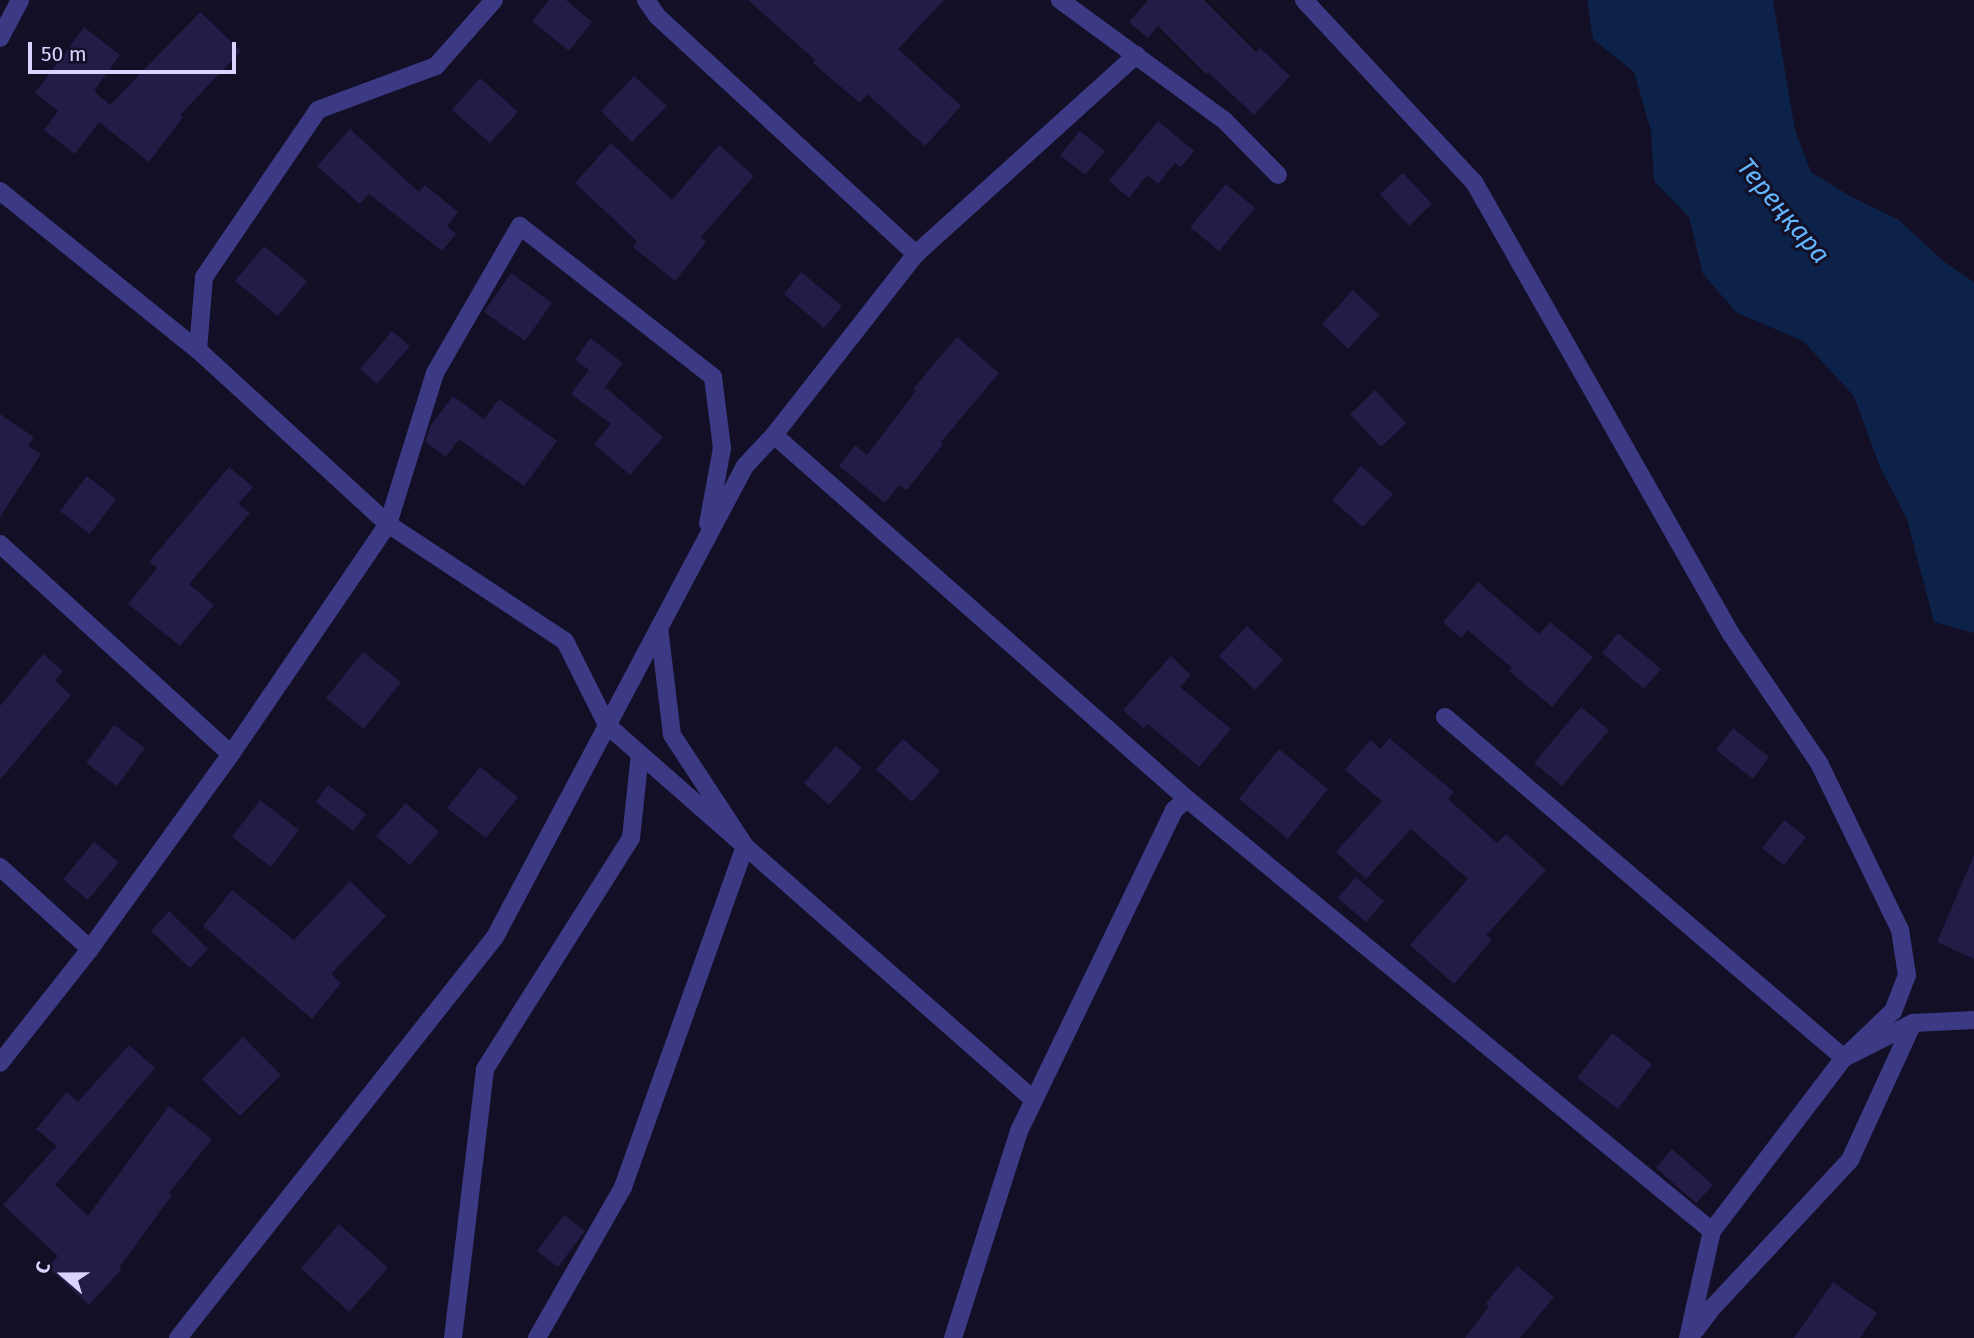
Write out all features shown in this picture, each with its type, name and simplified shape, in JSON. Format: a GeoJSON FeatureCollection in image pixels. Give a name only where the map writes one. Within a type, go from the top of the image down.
{"type":"FeatureCollection","features":[{"type":"Feature","properties":{"kind":"street"},"geometry":{"type":"LineString","coordinates":[[0,38],[20,0]]}},
{"type":"Feature","properties":{"kind":"street"},"geometry":{"type":"LineString","coordinates":[[198,349],[204,276],[318,110],[436,66],[494,0]]}},
{"type":"Feature","properties":{"kind":"street"},"geometry":{"type":"LineString","coordinates":[[646,0],[657,16],[916,254]]}},
{"type":"Feature","properties":{"kind":"street"},"geometry":{"type":"LineString","coordinates":[[1060,0],[1224,120],[1278,174]]}},
{"type":"Feature","properties":{"kind":"street"},"geometry":{"type":"LineString","coordinates":[[1304,0],[1474,182],[1731,634],[1819,763],[1900,930],[1907,975],[1893,1011],[1844,1058],[1712,1231],[1689,1338]]}},
{"type":"Feature","properties":{"kind":"street"},"geometry":{"type":"LineString","coordinates":[[178,1338],[495,937],[745,466],[774,435],[916,254],[1136,55]]}},
{"type":"Feature","properties":{"kind":"street"},"geometry":{"type":"LineString","coordinates":[[0,191],[198,349],[388,524],[565,641],[607,725],[1034,1100]]}},
{"type":"Feature","properties":{"kind":"street"},"geometry":{"type":"LineString","coordinates":[[0,1063],[90,950],[231,754],[388,524],[435,373],[520,226],[713,377],[722,448],[704,542]]}},
{"type":"Feature","properties":{"kind":"street"},"geometry":{"type":"LineString","coordinates":[[774,435],[1187,799],[1712,1231]]}},
{"type":"Feature","properties":{"kind":"street"},"geometry":{"type":"LineString","coordinates":[[0,544],[231,754]]}},
{"type":"Feature","properties":{"kind":"street"},"geometry":{"type":"LineString","coordinates":[[659,628],[672,735],[745,846]]}},
{"type":"Feature","properties":{"kind":"street"},"geometry":{"type":"LineString","coordinates":[[1446,717],[1844,1058]]}},
{"type":"Feature","properties":{"kind":"street"},"geometry":{"type":"LineString","coordinates":[[453,1338],[485,1069],[631,838],[640,754]]}},
{"type":"Feature","properties":{"kind":"street"},"geometry":{"type":"LineString","coordinates":[[953,1338],[1018,1131],[1174,810],[1187,799]]}},
{"type":"Feature","properties":{"kind":"street"},"geometry":{"type":"LineString","coordinates":[[537,1338],[623,1187],[745,846]]}},
{"type":"Feature","properties":{"kind":"street"},"geometry":{"type":"LineString","coordinates":[[0,867],[90,950]]}},
{"type":"Feature","properties":{"kind":"street"},"geometry":{"type":"LineString","coordinates":[[1844,1058],[1913,1023],[1974,1020]]}},
{"type":"Feature","properties":{"kind":"street"},"geometry":{"type":"LineString","coordinates":[[1689,1338],[1714,1306],[1850,1160],[1913,1023]]}},
{"type":"Feature","properties":{"kind":"water","name":"Тереңқара"},"geometry":{"type":"Polygon","coordinates":[[[1587,0],[1773,0],[1795,130],[1811,172],[1850,196],[1899,220],[1943,261],[1974,282],[1974,633],[1934,622],[1907,519],[1880,467],[1854,396],[1803,341],[1737,313],[1703,274],[1689,217],[1654,181],[1651,131],[1634,72],[1593,39],[1587,0]]]}},
{"type":"Feature","properties":{"kind":"building"},"geometry":{"type":"Polygon","coordinates":[[[549,0],[566,0],[592,22],[569,51],[532,21],[549,0]]]}},
{"type":"Feature","properties":{"kind":"building"},"geometry":{"type":"Polygon","coordinates":[[[748,0],[944,0],[898,49],[961,106],[925,146],[867,94],[860,103],[813,63],[815,60],[748,0]]]}},
{"type":"Feature","properties":{"kind":"building"},"geometry":{"type":"Polygon","coordinates":[[[1148,0],[1204,0],[1256,52],[1260,48],[1290,76],[1254,115],[1208,72],[1206,74],[1158,26],[1148,38],[1129,22],[1148,0]]]}},
{"type":"Feature","properties":{"kind":"building"},"geometry":{"type":"Polygon","coordinates":[[[200,12],[241,51],[180,115],[183,117],[149,162],[99,122],[75,154],[44,130],[58,111],[35,93],[84,27],[120,55],[94,91],[110,105],[200,12]]]}},
{"type":"Feature","properties":{"kind":"building"},"geometry":{"type":"Polygon","coordinates":[[[634,76],[667,106],[632,142],[601,111],[634,76]]]}},
{"type":"Feature","properties":{"kind":"building"},"geometry":{"type":"Polygon","coordinates":[[[480,78],[518,112],[490,143],[452,110],[480,78]]]}},
{"type":"Feature","properties":{"kind":"building"},"geometry":{"type":"Polygon","coordinates":[[[1158,121],[1194,151],[1181,167],[1175,163],[1158,184],[1147,175],[1129,198],[1109,181],[1158,121]]]}},
{"type":"Feature","properties":{"kind":"building"},"geometry":{"type":"Polygon","coordinates":[[[350,129],[419,192],[425,185],[458,212],[447,226],[456,234],[442,251],[369,194],[360,204],[317,166],[350,129]]]}},
{"type":"Feature","properties":{"kind":"building"},"geometry":{"type":"Polygon","coordinates":[[[1080,131],[1105,151],[1085,175],[1060,155],[1080,131]]]}},
{"type":"Feature","properties":{"kind":"building"},"geometry":{"type":"Polygon","coordinates":[[[611,143],[672,200],[719,145],[754,176],[701,237],[706,242],[675,281],[633,247],[637,241],[575,183],[611,143]]]}},
{"type":"Feature","properties":{"kind":"building"},"geometry":{"type":"Polygon","coordinates":[[[1403,173],[1432,204],[1409,226],[1380,194],[1403,173]]]}},
{"type":"Feature","properties":{"kind":"building"},"geometry":{"type":"Polygon","coordinates":[[[1226,184],[1255,208],[1219,251],[1190,227],[1226,184]]]}},
{"type":"Feature","properties":{"kind":"building"},"geometry":{"type":"Polygon","coordinates":[[[264,246],[307,281],[278,316],[235,281],[264,246]]]}},
{"type":"Feature","properties":{"kind":"building"},"geometry":{"type":"Polygon","coordinates":[[[801,272],[842,306],[824,328],[784,294],[801,272]]]}},
{"type":"Feature","properties":{"kind":"building"},"geometry":{"type":"Polygon","coordinates":[[[511,273],[552,303],[525,341],[484,312],[511,273]]]}},
{"type":"Feature","properties":{"kind":"building"},"geometry":{"type":"Polygon","coordinates":[[[1353,290],[1379,315],[1348,349],[1322,324],[1353,290]]]}},
{"type":"Feature","properties":{"kind":"building"},"geometry":{"type":"Polygon","coordinates":[[[392,331],[410,346],[377,384],[360,369],[392,331]]]}},
{"type":"Feature","properties":{"kind":"building"},"geometry":{"type":"Polygon","coordinates":[[[957,337],[999,373],[941,442],[943,444],[907,490],[899,485],[885,503],[839,466],[855,445],[867,455],[916,391],[913,389],[957,337]]]}},
{"type":"Feature","properties":{"kind":"building"},"geometry":{"type":"Polygon","coordinates":[[[590,338],[623,363],[605,387],[663,437],[630,475],[594,444],[611,424],[571,394],[589,370],[575,360],[590,338]]]}},
{"type":"Feature","properties":{"kind":"building"},"geometry":{"type":"Polygon","coordinates":[[[1375,390],[1406,423],[1381,447],[1350,414],[1375,390]]]}},
{"type":"Feature","properties":{"kind":"building"},"geometry":{"type":"Polygon","coordinates":[[[453,396],[484,419],[499,399],[557,441],[524,486],[459,439],[446,457],[425,442],[431,425],[453,396]]]}},
{"type":"Feature","properties":{"kind":"building"},"geometry":{"type":"Polygon","coordinates":[[[0,414],[34,437],[28,446],[41,454],[0,517],[0,414]]]}},
{"type":"Feature","properties":{"kind":"building"},"geometry":{"type":"Polygon","coordinates":[[[1361,466],[1393,494],[1363,527],[1332,500],[1361,466]]]}},
{"type":"Feature","properties":{"kind":"building"},"geometry":{"type":"Polygon","coordinates":[[[229,467],[253,487],[238,504],[250,513],[189,584],[214,605],[180,646],[128,604],[157,568],[149,562],[229,467]]]}},
{"type":"Feature","properties":{"kind":"building"},"geometry":{"type":"Polygon","coordinates":[[[87,476],[116,499],[90,534],[60,511],[87,476]]]}},
{"type":"Feature","properties":{"kind":"building"},"geometry":{"type":"Polygon","coordinates":[[[1478,582],[1539,634],[1550,622],[1593,657],[1552,707],[1509,671],[1512,668],[1468,630],[1461,638],[1443,622],[1478,582]]]}},
{"type":"Feature","properties":{"kind":"building"},"geometry":{"type":"Polygon","coordinates":[[[1247,626],[1283,660],[1255,690],[1219,656],[1247,626]]]}},
{"type":"Feature","properties":{"kind":"building"},"geometry":{"type":"Polygon","coordinates":[[[1618,633],[1661,669],[1644,689],[1602,653],[1618,633]]]}},
{"type":"Feature","properties":{"kind":"building"},"geometry":{"type":"Polygon","coordinates":[[[363,652],[401,682],[364,729],[326,698],[363,652]]]}},
{"type":"Feature","properties":{"kind":"building"},"geometry":{"type":"Polygon","coordinates":[[[43,654],[63,671],[55,681],[71,695],[0,780],[0,706],[43,654]]]}},
{"type":"Feature","properties":{"kind":"building"},"geometry":{"type":"Polygon","coordinates":[[[1171,656],[1191,675],[1180,687],[1231,729],[1199,767],[1148,724],[1143,728],[1123,710],[1171,656]]]}},
{"type":"Feature","properties":{"kind":"building"},"geometry":{"type":"Polygon","coordinates":[[[1581,707],[1609,730],[1562,786],[1534,763],[1581,707]]]}},
{"type":"Feature","properties":{"kind":"building"},"geometry":{"type":"Polygon","coordinates":[[[114,725],[145,748],[117,786],[86,763],[114,725]]]}},
{"type":"Feature","properties":{"kind":"building"},"geometry":{"type":"Polygon","coordinates":[[[1733,728],[1769,757],[1753,779],[1716,750],[1733,728]]]}},
{"type":"Feature","properties":{"kind":"building"},"geometry":{"type":"Polygon","coordinates":[[[1389,738],[1454,792],[1448,799],[1497,843],[1506,834],[1546,870],[1486,935],[1492,940],[1454,984],[1410,945],[1468,879],[1411,829],[1366,879],[1336,852],[1382,801],[1345,770],[1370,740],[1381,749],[1389,738]]]}},
{"type":"Feature","properties":{"kind":"building"},"geometry":{"type":"Polygon","coordinates":[[[903,739],[940,771],[912,802],[876,769],[903,739]]]}},
{"type":"Feature","properties":{"kind":"building"},"geometry":{"type":"Polygon","coordinates":[[[836,746],[862,768],[829,805],[804,783],[836,746]]]}},
{"type":"Feature","properties":{"kind":"building"},"geometry":{"type":"Polygon","coordinates":[[[1279,749],[1328,789],[1288,839],[1239,799],[1279,749]]]}},
{"type":"Feature","properties":{"kind":"building"},"geometry":{"type":"Polygon","coordinates":[[[480,767],[518,797],[486,838],[447,808],[480,767]]]}},
{"type":"Feature","properties":{"kind":"building"},"geometry":{"type":"Polygon","coordinates":[[[328,785],[366,814],[353,831],[316,802],[328,785]]]}},
{"type":"Feature","properties":{"kind":"building"},"geometry":{"type":"Polygon","coordinates":[[[260,800],[299,830],[271,867],[232,837],[260,800]]]}},
{"type":"Feature","properties":{"kind":"building"},"geometry":{"type":"Polygon","coordinates":[[[406,803],[439,832],[410,865],[376,836],[406,803]]]}},
{"type":"Feature","properties":{"kind":"building"},"geometry":{"type":"Polygon","coordinates":[[[1784,820],[1806,837],[1784,865],[1762,848],[1784,820]]]}},
{"type":"Feature","properties":{"kind":"building"},"geometry":{"type":"Polygon","coordinates":[[[94,842],[119,862],[88,900],[63,879],[94,842]]]}},
{"type":"Feature","properties":{"kind":"building"},"geometry":{"type":"Polygon","coordinates":[[[1974,855],[1974,959],[1937,942],[1974,855]]]}},
{"type":"Feature","properties":{"kind":"building"},"geometry":{"type":"Polygon","coordinates":[[[1356,877],[1384,901],[1366,922],[1338,898],[1356,877]]]}},
{"type":"Feature","properties":{"kind":"building"},"geometry":{"type":"Polygon","coordinates":[[[350,881],[386,916],[331,974],[341,983],[312,1019],[203,926],[232,890],[294,940],[350,881]]]}},
{"type":"Feature","properties":{"kind":"building"},"geometry":{"type":"Polygon","coordinates":[[[169,911],[208,949],[190,968],[151,931],[169,911]]]}},
{"type":"Feature","properties":{"kind":"building"},"geometry":{"type":"Polygon","coordinates":[[[1612,1033],[1652,1064],[1618,1109],[1577,1078],[1612,1033]]]}},
{"type":"Feature","properties":{"kind":"building"},"geometry":{"type":"Polygon","coordinates":[[[243,1037],[281,1075],[240,1116],[202,1079],[243,1037]]]}},
{"type":"Feature","properties":{"kind":"building"},"geometry":{"type":"Polygon","coordinates":[[[129,1045],[155,1068],[55,1185],[88,1216],[169,1106],[212,1139],[169,1193],[172,1195],[119,1268],[121,1270],[89,1305],[48,1267],[58,1256],[3,1205],[57,1146],[36,1129],[67,1092],[78,1102],[129,1045]]]}},
{"type":"Feature","properties":{"kind":"building"},"geometry":{"type":"Polygon","coordinates":[[[1672,1149],[1713,1185],[1696,1203],[1656,1168],[1672,1149]]]}},
{"type":"Feature","properties":{"kind":"building"},"geometry":{"type":"Polygon","coordinates":[[[564,1215],[585,1231],[558,1267],[537,1251],[564,1215]]]}},
{"type":"Feature","properties":{"kind":"building"},"geometry":{"type":"Polygon","coordinates":[[[339,1224],[388,1268],[349,1312],[301,1268],[339,1224]]]}},
{"type":"Feature","properties":{"kind":"building"},"geometry":{"type":"Polygon","coordinates":[[[1517,1266],[1554,1297],[1520,1338],[1465,1338],[1489,1306],[1486,1303],[1517,1266]]]}},
{"type":"Feature","properties":{"kind":"building"},"geometry":{"type":"Polygon","coordinates":[[[1833,1282],[1877,1313],[1860,1338],[1794,1338],[1833,1282]]]}}]}
